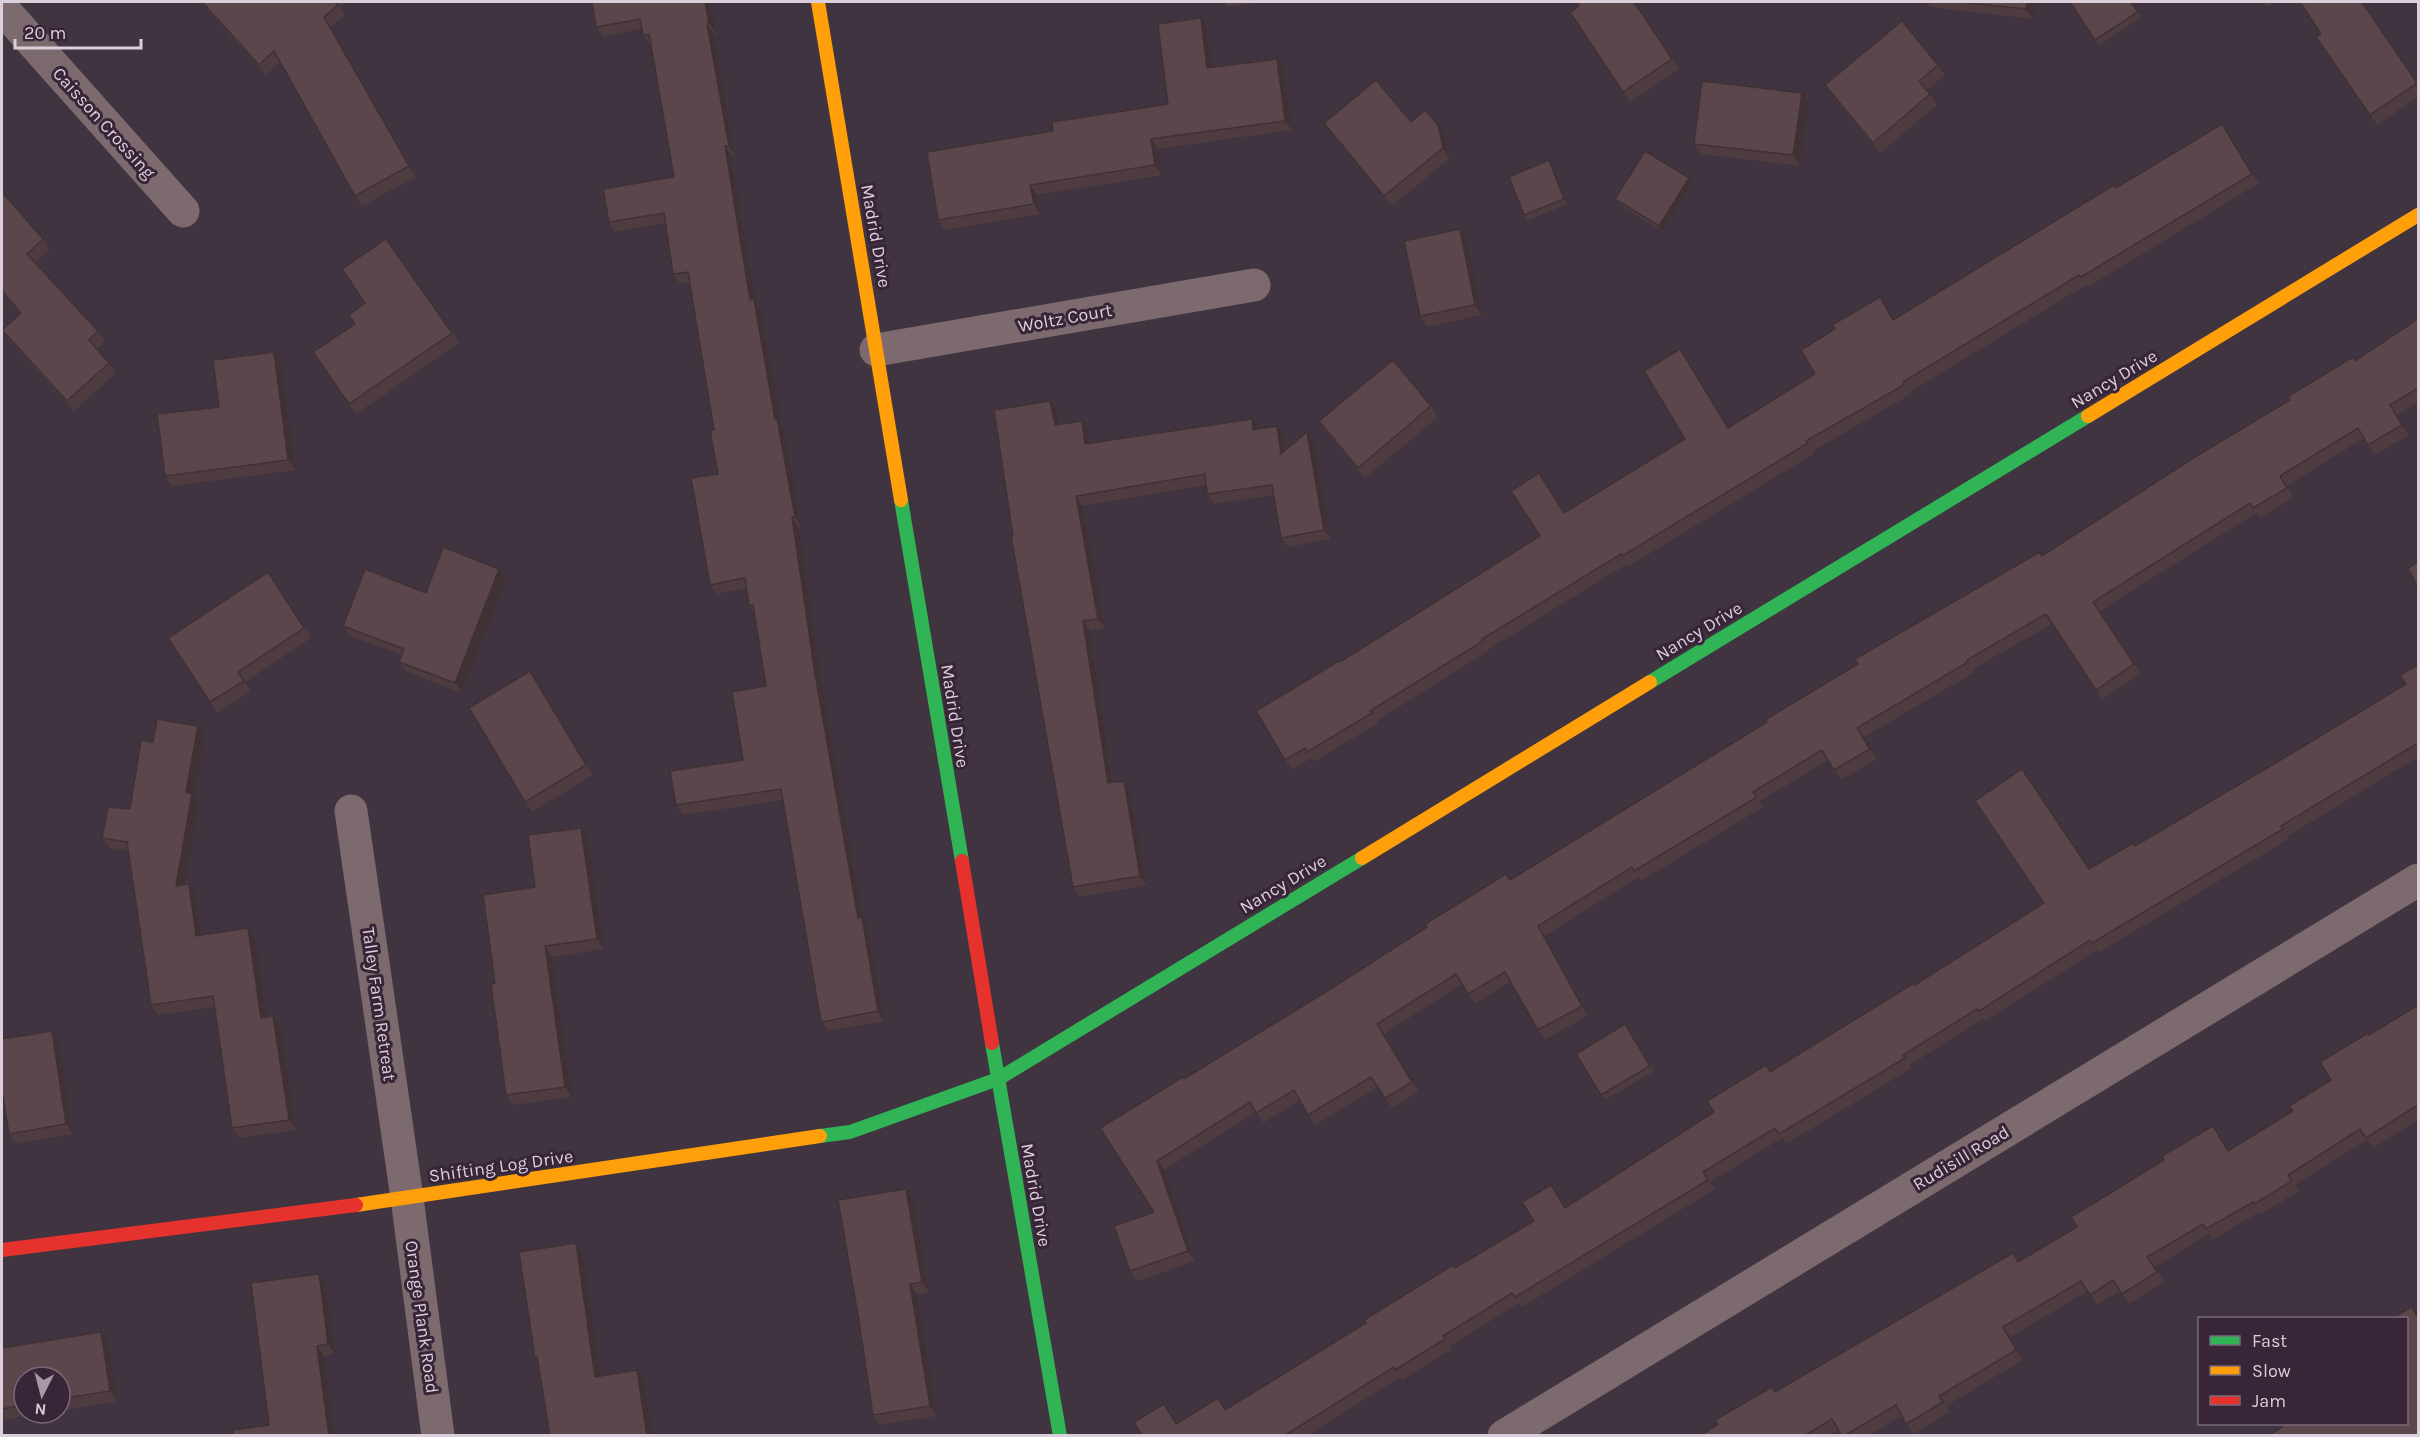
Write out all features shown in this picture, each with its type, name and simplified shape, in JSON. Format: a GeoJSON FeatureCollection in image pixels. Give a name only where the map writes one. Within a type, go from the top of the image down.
{"type":"FeatureCollection","features":[{"type":"Feature","properties":{"kind":"street","name":"Madrid Drive"},"geometry":{"type":"LineString","coordinates":[[818,2],[1060,1436]]}},
{"type":"Feature","properties":{"kind":"street","name":"Caisson Crossing"},"geometry":{"type":"LineString","coordinates":[[2,8],[183,211]]}},
{"type":"Feature","properties":{"kind":"street","name":"Nancy Drive"},"geometry":{"type":"LineString","coordinates":[[998,1079],[2418,215]]}},
{"type":"Feature","properties":{"kind":"street","name":"Woltz Court"},"geometry":{"type":"LineString","coordinates":[[876,350],[1254,285]]}},
{"type":"Feature","properties":{"kind":"street","name":"Talley Farm Retreat"},"geometry":{"type":"LineString","coordinates":[[351,811],[407,1198]]}},
{"type":"Feature","properties":{"kind":"street","name":"Rudisill Road"},"geometry":{"type":"LineString","coordinates":[[1504,1436],[2418,880]]}},
{"type":"Feature","properties":{"kind":"street","name":"Shifting Log Drive"},"geometry":{"type":"LineString","coordinates":[[2,1250],[407,1198],[850,1132],[998,1079]]}},
{"type":"Feature","properties":{"kind":"street","name":"Orange Plank Road"},"geometry":{"type":"LineString","coordinates":[[407,1198],[438,1436]]}},
{"type":"Feature","properties":{"kind":"building"},"geometry":{"type":"Polygon","coordinates":[[[202,2],[335,2],[338,5],[324,17],[409,166],[355,196],[274,51],[259,65],[202,2]]]}},
{"type":"Feature","properties":{"kind":"building"},"geometry":{"type":"Polygon","coordinates":[[[592,2],[705,2],[729,146],[725,146],[750,300],[754,299],[795,517],[792,517],[815,674],[858,918],[862,917],[878,1011],[821,1022],[781,789],[676,805],[670,771],[743,760],[732,692],[766,686],[753,605],[749,605],[745,578],[710,585],[691,478],[718,474],[710,430],[714,430],[688,272],[673,274],[664,213],[609,222],[603,189],[674,177],[649,34],[643,35],[640,19],[596,27],[592,2]]]}},
{"type":"Feature","properties":{"kind":"building"},"geometry":{"type":"Polygon","coordinates":[[[1576,2],[1634,2],[1672,59],[1623,92],[1570,12],[1579,6],[1576,2]]]}},
{"type":"Feature","properties":{"kind":"building"},"geometry":{"type":"Polygon","coordinates":[[[1960,2],[2027,2],[2026,9],[1960,2]]]}},
{"type":"Feature","properties":{"kind":"building"},"geometry":{"type":"Polygon","coordinates":[[[2070,2],[2131,2],[2138,12],[2095,40],[2070,2]]]}},
{"type":"Feature","properties":{"kind":"building"},"geometry":{"type":"Polygon","coordinates":[[[2300,2],[2362,2],[2417,83],[2370,115],[2316,37],[2321,34],[2300,2]]]}},
{"type":"Feature","properties":{"kind":"building"},"geometry":{"type":"Polygon","coordinates":[[[1201,18],[1207,68],[1277,59],[1285,121],[1151,139],[1155,165],[1030,185],[1034,204],[938,220],[927,152],[1053,131],[1052,122],[1168,104],[1158,24],[1201,18]]]}},
{"type":"Feature","properties":{"kind":"building"},"geometry":{"type":"Polygon","coordinates":[[[1902,21],[1938,65],[1919,81],[1930,94],[1873,143],[1825,85],[1902,21]]]}},
{"type":"Feature","properties":{"kind":"building"},"geometry":{"type":"Polygon","coordinates":[[[1376,80],[1411,122],[1425,110],[1438,125],[1443,148],[1384,196],[1324,123],[1376,80]]]}},
{"type":"Feature","properties":{"kind":"building"},"geometry":{"type":"Polygon","coordinates":[[[1702,81],[1802,93],[1793,155],[1694,144],[1702,81]]]}},
{"type":"Feature","properties":{"kind":"building"},"geometry":{"type":"Polygon","coordinates":[[[2222,124],[2252,174],[2081,277],[2079,275],[1903,382],[1904,385],[1806,441],[1808,443],[1482,639],[1483,641],[1370,711],[1372,713],[1307,752],[1305,748],[1285,760],[1256,711],[1340,662],[1540,536],[1511,491],[1539,473],[1564,513],[1685,439],[1644,371],[1680,349],[1728,428],[1815,374],[1801,350],[1835,329],[1832,325],[1880,297],[1893,320],[2114,185],[2116,188],[2222,124]]]}},
{"type":"Feature","properties":{"kind":"building"},"geometry":{"type":"Polygon","coordinates":[[[1645,151],[1689,178],[1659,226],[1615,199],[1645,151]]]}},
{"type":"Feature","properties":{"kind":"building"},"geometry":{"type":"Polygon","coordinates":[[[1549,160],[1564,199],[1524,215],[1509,177],[1549,160]]]}},
{"type":"Feature","properties":{"kind":"building"},"geometry":{"type":"Polygon","coordinates":[[[2,192],[43,239],[27,254],[98,331],[89,340],[109,363],[67,401],[2,330],[21,313],[2,291],[2,192]]]}},
{"type":"Feature","properties":{"kind":"building"},"geometry":{"type":"Polygon","coordinates":[[[1460,229],[1475,305],[1420,316],[1404,241],[1460,229]]]}},
{"type":"Feature","properties":{"kind":"building"},"geometry":{"type":"Polygon","coordinates":[[[386,239],[452,333],[349,404],[313,352],[355,324],[349,315],[365,303],[342,269],[386,239]]]}},
{"type":"Feature","properties":{"kind":"building"},"geometry":{"type":"Polygon","coordinates":[[[2418,319],[2418,388],[2390,405],[2402,425],[2368,445],[2358,428],[2280,476],[2287,488],[2253,508],[2250,503],[2093,602],[2134,664],[2096,690],[2046,614],[1967,660],[1968,662],[1857,728],[1870,749],[1834,770],[1822,750],[1753,792],[1757,797],[1634,871],[1632,867],[1538,926],[1582,1006],[1538,1030],[1505,972],[1468,994],[1456,974],[1377,1024],[1412,1082],[1385,1098],[1371,1077],[1308,1115],[1294,1090],[1256,1113],[1250,1102],[1157,1161],[1188,1251],[1130,1271],[1114,1226],[1154,1212],[1100,1128],[1329,990],[1427,927],[1425,924],[1506,874],[1510,880],[1767,722],[1765,720],[1858,664],[1855,659],[2040,552],[2042,556],[2195,457],[2290,400],[2287,397],[2353,357],[2355,361],[2418,319]]]}},
{"type":"Feature","properties":{"kind":"building"},"geometry":{"type":"Polygon","coordinates":[[[274,352],[288,460],[165,476],[157,414],[219,407],[213,360],[274,352]]]}},
{"type":"Feature","properties":{"kind":"building"},"geometry":{"type":"Polygon","coordinates":[[[1393,360],[1431,406],[1358,468],[1319,421],[1393,360]]]}},
{"type":"Feature","properties":{"kind":"building"},"geometry":{"type":"Polygon","coordinates":[[[1050,401],[1055,425],[1082,421],[1085,444],[1252,419],[1253,430],[1277,426],[1281,454],[1307,432],[1324,530],[1281,538],[1272,485],[1207,494],[1205,474],[1076,496],[1098,619],[1083,621],[1108,783],[1124,781],[1140,876],[1073,887],[1011,536],[1013,536],[994,410],[1050,401]]]}},
{"type":"Feature","properties":{"kind":"building"},"geometry":{"type":"Polygon","coordinates":[[[443,547],[499,569],[455,683],[399,662],[404,649],[343,626],[365,569],[426,593],[443,547]]]}},
{"type":"Feature","properties":{"kind":"building"},"geometry":{"type":"Polygon","coordinates":[[[2418,562],[2418,587],[2408,568],[2418,562]]]}},
{"type":"Feature","properties":{"kind":"building"},"geometry":{"type":"Polygon","coordinates":[[[268,572],[304,628],[238,672],[244,681],[210,702],[168,638],[268,572]]]}},
{"type":"Feature","properties":{"kind":"building"},"geometry":{"type":"Polygon","coordinates":[[[2418,665],[2418,743],[2281,826],[2283,829],[2092,943],[2090,940],[1979,1011],[1977,1009],[1903,1055],[1905,1058],[1779,1134],[1775,1128],[1703,1172],[1708,1180],[1515,1297],[1512,1293],[1443,1336],[1445,1339],[1395,1370],[1394,1367],[1284,1436],[1142,1436],[1134,1422],[1164,1404],[1176,1424],[1218,1398],[1225,1410],[1366,1323],[1364,1320],[1453,1265],[1455,1268],[1534,1221],[1522,1202],[1551,1185],[1565,1208],[1714,1112],[1707,1101],[1766,1065],[1770,1072],[1914,983],[1915,985],[2044,903],[1975,801],[2022,769],[2089,869],[2133,843],[2135,846],[2406,684],[2400,675],[2418,665]]]}},
{"type":"Feature","properties":{"kind":"building"},"geometry":{"type":"Polygon","coordinates":[[[530,671],[586,765],[525,802],[469,708],[530,671]]]}},
{"type":"Feature","properties":{"kind":"building"},"geometry":{"type":"Polygon","coordinates":[[[157,719],[198,726],[186,792],[192,794],[176,886],[189,884],[196,936],[248,928],[261,1018],[273,1016],[289,1120],[232,1128],[213,996],[151,1005],[127,842],[102,838],[108,807],[130,809],[141,740],[153,742],[157,719]]]}},
{"type":"Feature","properties":{"kind":"building"},"geometry":{"type":"Polygon","coordinates":[[[581,828],[597,939],[545,946],[565,1087],[506,1095],[491,984],[495,983],[483,895],[535,887],[528,835],[581,828]]]}},
{"type":"Feature","properties":{"kind":"building"},"geometry":{"type":"Polygon","coordinates":[[[2418,1005],[2418,1105],[2366,1138],[2360,1129],[2288,1175],[2292,1181],[2254,1204],[2253,1202],[2206,1229],[2203,1224],[2147,1257],[2157,1272],[2122,1294],[2113,1280],[2090,1295],[2081,1281],[2003,1327],[2016,1350],[1939,1396],[1943,1402],[1906,1424],[1896,1405],[1844,1436],[1832,1419],[1804,1436],[1699,1436],[1718,1424],[1715,1420],[1772,1387],[1775,1392],[2013,1253],[2018,1262],[2077,1227],[2071,1217],[2164,1160],[2162,1156],[2213,1126],[2228,1151],[2293,1111],[2289,1106],[2331,1080],[2320,1062],[2418,1005]]]}},
{"type":"Feature","properties":{"kind":"building"},"geometry":{"type":"Polygon","coordinates":[[[1625,1024],[1650,1066],[1601,1095],[1576,1054],[1625,1024]]]}},
{"type":"Feature","properties":{"kind":"building"},"geometry":{"type":"Polygon","coordinates":[[[52,1031],[66,1124],[9,1134],[2,1096],[2,1039],[52,1031]]]}},
{"type":"Feature","properties":{"kind":"building"},"geometry":{"type":"Polygon","coordinates":[[[906,1189],[922,1282],[910,1284],[930,1406],[873,1415],[838,1200],[906,1189]]]}},
{"type":"Feature","properties":{"kind":"building"},"geometry":{"type":"Polygon","coordinates":[[[576,1243],[595,1377],[637,1370],[647,1436],[550,1436],[537,1357],[535,1358],[519,1252],[576,1243]]]}},
{"type":"Feature","properties":{"kind":"building"},"geometry":{"type":"Polygon","coordinates":[[[319,1274],[328,1344],[317,1346],[329,1436],[234,1436],[233,1430],[269,1425],[251,1283],[319,1274]]]}},
{"type":"Feature","properties":{"kind":"building"},"geometry":{"type":"Polygon","coordinates":[[[2412,1307],[2418,1318],[2418,1436],[2268,1436],[2282,1427],[2281,1425],[2408,1425],[2408,1317],[2394,1317],[2412,1307]]]}},
{"type":"Feature","properties":{"kind":"building"},"geometry":{"type":"Polygon","coordinates":[[[101,1332],[110,1391],[72,1397],[72,1365],[12,1365],[12,1407],[2,1409],[2,1348],[101,1332]]]}},
{"type":"Feature","properties":{"kind":"traffic: fast"},"geometry":{"type":"LineString","coordinates":[[1650,682],[2088,416]]}},
{"type":"Feature","properties":{"kind":"traffic: fast"},"geometry":{"type":"LineString","coordinates":[[901,500],[962,861]]}},
{"type":"Feature","properties":{"kind":"traffic: fast"},"geometry":{"type":"LineString","coordinates":[[820,1136],[850,1132],[998,1079],[1362,858]]}},
{"type":"Feature","properties":{"kind":"traffic: fast"},"geometry":{"type":"LineString","coordinates":[[992,1043],[1060,1436]]}},
{"type":"Feature","properties":{"kind":"traffic: slow"},"geometry":{"type":"LineString","coordinates":[[818,2],[901,500]]}},
{"type":"Feature","properties":{"kind":"traffic: slow"},"geometry":{"type":"LineString","coordinates":[[2088,416],[2418,215]]}},
{"type":"Feature","properties":{"kind":"traffic: slow"},"geometry":{"type":"LineString","coordinates":[[1362,858],[1650,682]]}},
{"type":"Feature","properties":{"kind":"traffic: slow"},"geometry":{"type":"LineString","coordinates":[[356,1205],[820,1136]]}},
{"type":"Feature","properties":{"kind":"traffic: jam"},"geometry":{"type":"LineString","coordinates":[[962,861],[992,1043]]}},
{"type":"Feature","properties":{"kind":"traffic: jam"},"geometry":{"type":"LineString","coordinates":[[2,1250],[356,1205]]}}]}
